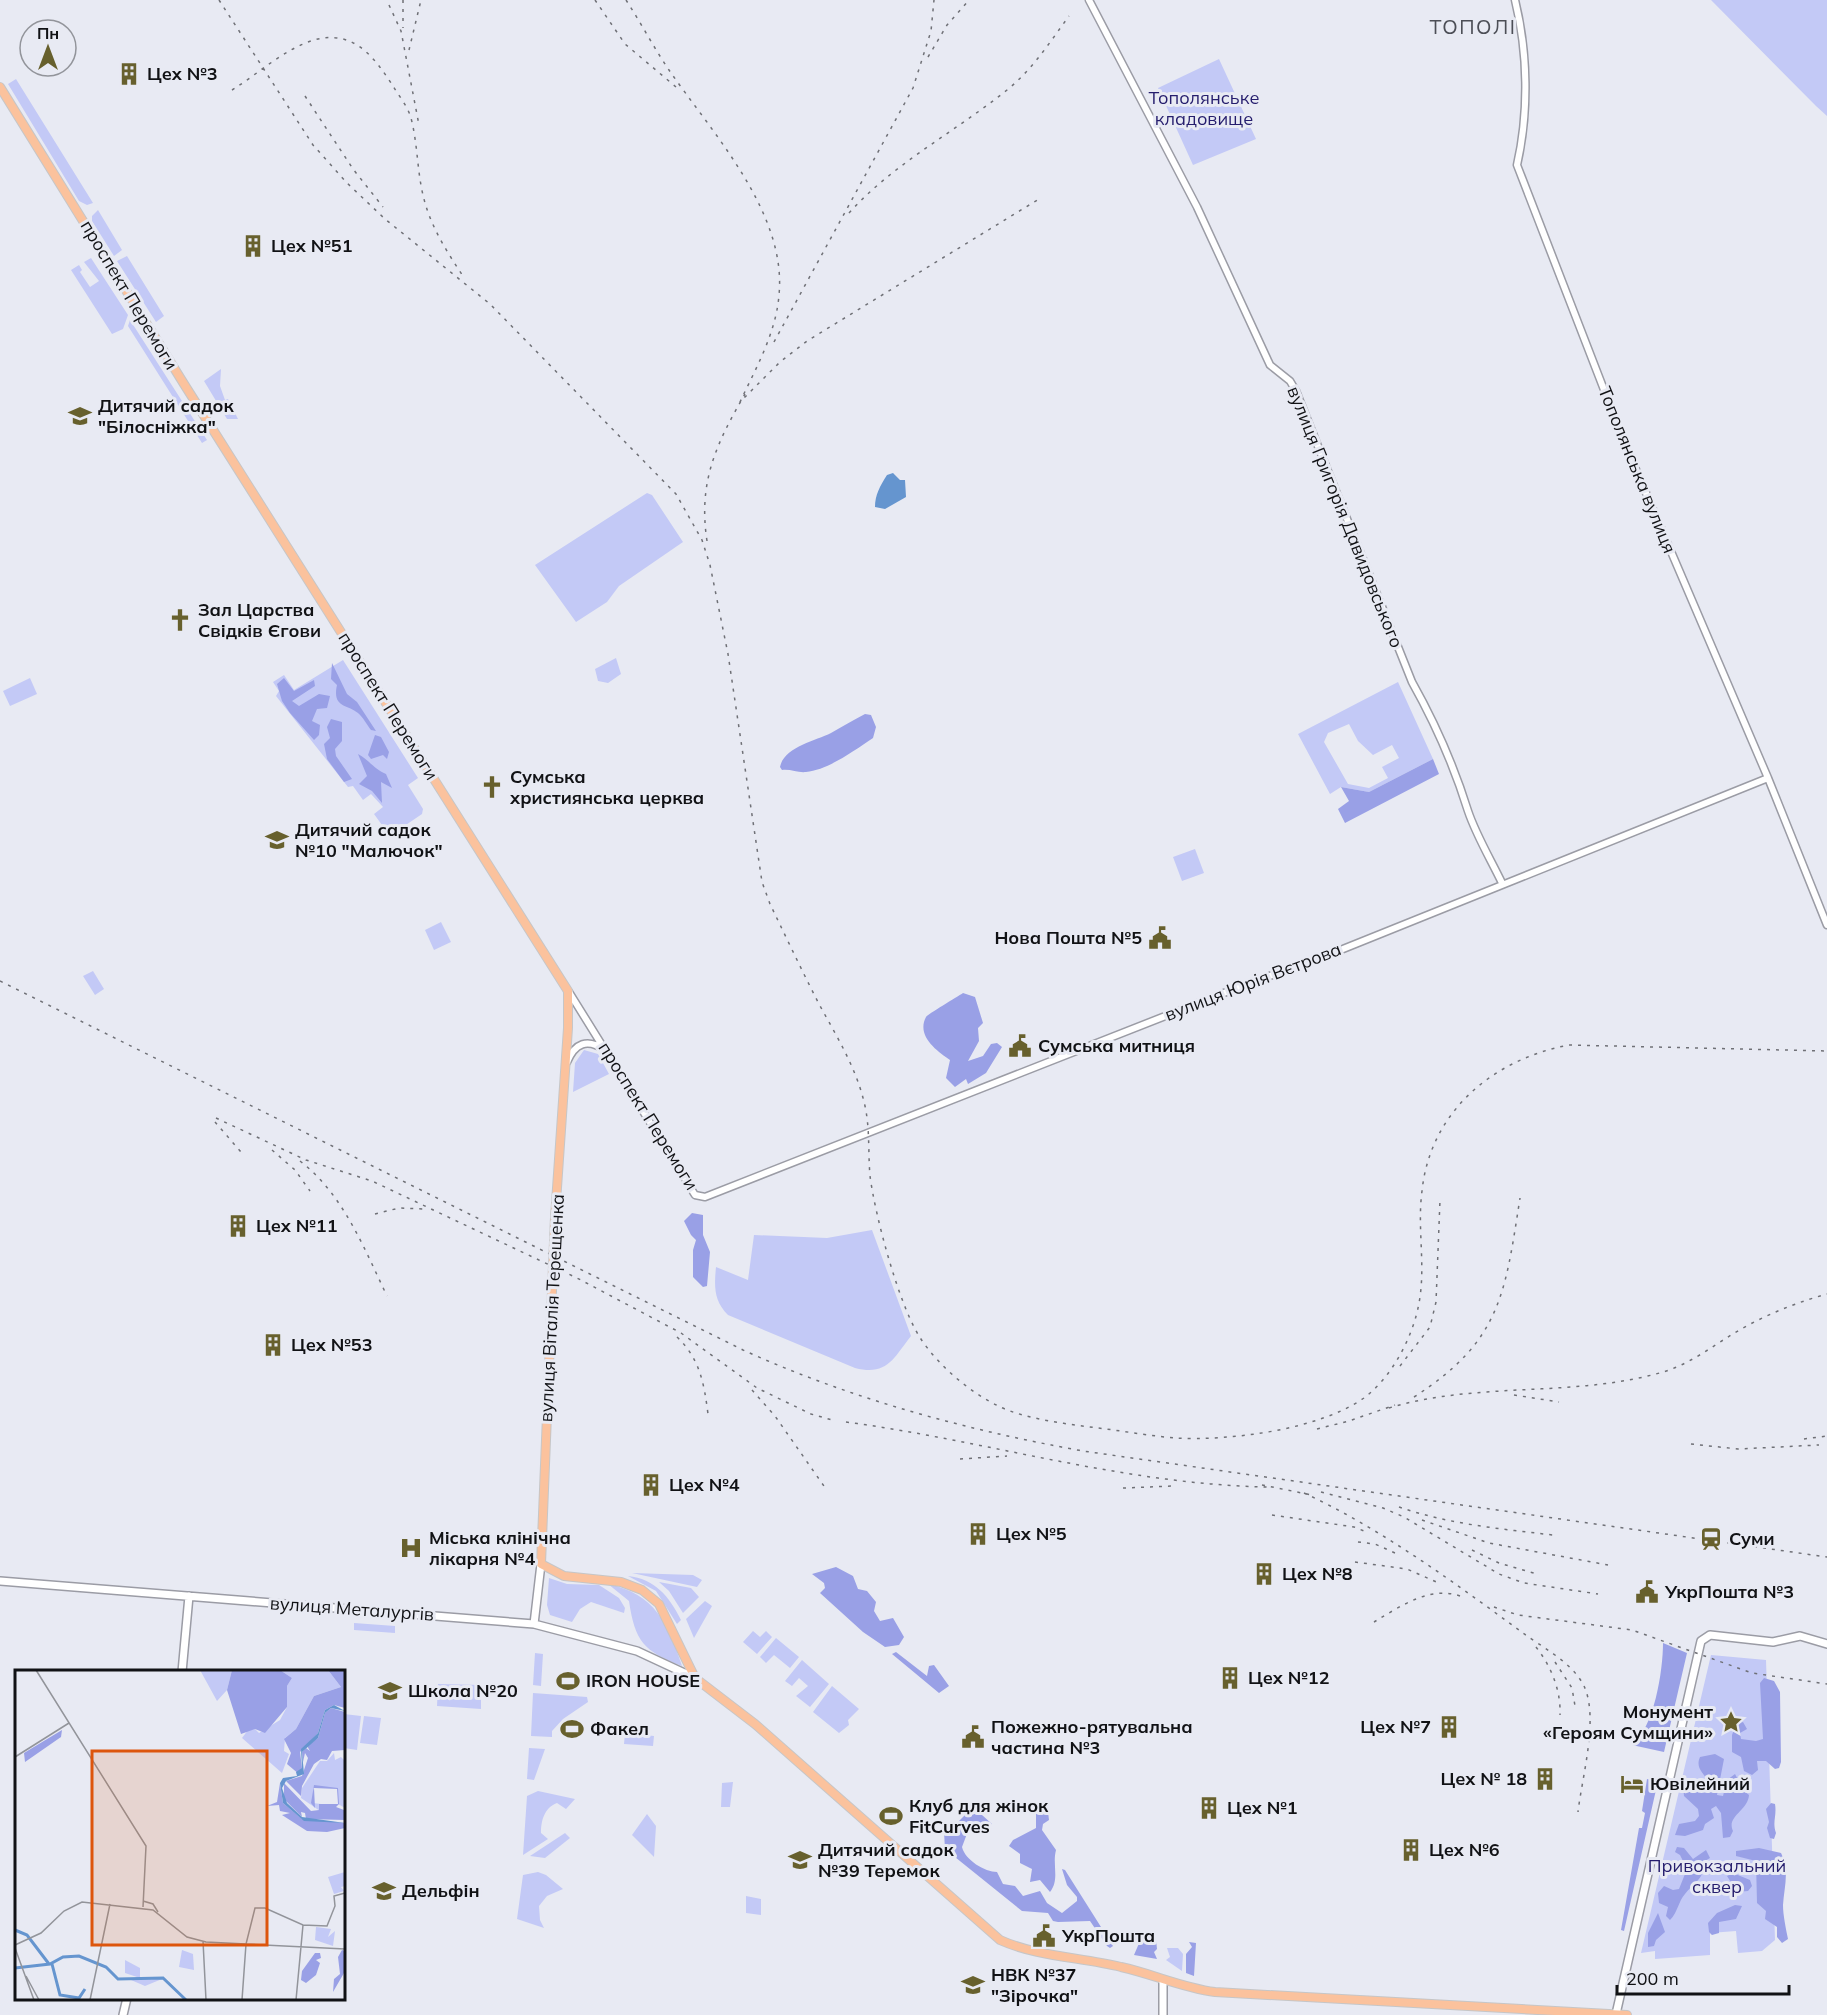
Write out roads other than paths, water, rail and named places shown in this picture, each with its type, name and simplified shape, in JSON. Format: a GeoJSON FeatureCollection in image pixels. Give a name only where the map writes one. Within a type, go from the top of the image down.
{"type":"FeatureCollection","features":[{"type":"Feature","properties":{"kind":"main road","name":"проспект Перемоги"},"geometry":{"type":"LineString","coordinates":[[0,87],[184,384],[568,991]]}},
{"type":"Feature","properties":{"kind":"main road","name":"вулиця Віталія Терещенка"},"geometry":{"type":"LineString","coordinates":[[534,1624],[541,1564],[555,1217],[566,1065],[568,991]]}},
{"type":"Feature","properties":{"kind":"main road","name":"вулиця Металургів"},"geometry":{"type":"LineString","coordinates":[[541,1564],[564,1576],[621,1582],[642,1590],[659,1604],[695,1678]]}},
{"type":"Feature","properties":{"kind":"main road","name":"вулиця Металургів"},"geometry":{"type":"LineString","coordinates":[[0,1581],[534,1624],[637,1651],[695,1678],[755,1724],[1000,1940],[1029,1950],[1122,1967],[1163,1980],[1215,1992],[1627,2015]]}},
{"type":"Feature","properties":{"kind":"main road"},"geometry":{"type":"LineString","coordinates":[[182,1670],[189,1596]]}},
{"type":"Feature","properties":{"kind":"main road"},"geometry":{"type":"LineString","coordinates":[[1616,2015],[1701,1641],[1710,1635],[1773,1642],[1800,1636],[1827,1644]]}},
{"type":"Feature","properties":{"kind":"main road"},"geometry":{"type":"LineString","coordinates":[[1163,1980],[1163,2015]]}},
{"type":"Feature","properties":{"kind":"main road"},"geometry":{"type":"LineString","coordinates":[[123,2015],[127,2000]]}},
{"type":"Feature","properties":{"kind":"street","name":"вулиця Григорія Давидовського"},"geometry":{"type":"LineString","coordinates":[[1089,0],[1197,207],[1269,365],[1290,381],[1296,391],[1418,692],[1467,803],[1467,809],[1502,883]]}},
{"type":"Feature","properties":{"kind":"street","name":"Тополянська вулиця"},"geometry":{"type":"LineString","coordinates":[[1515,0],[1521,31],[1525,93],[1523,142],[1517,165],[1625,444],[1768,778],[1827,925]]}},
{"type":"Feature","properties":{"kind":"street","name":"вулиця Юрія Вєтрова"},"geometry":{"type":"LineString","coordinates":[[705,1197],[1228,991],[1343,949],[1502,883],[1768,778]]}},
{"type":"Feature","properties":{"kind":"street","name":"проспект Перемоги"},"geometry":{"type":"LineString","coordinates":[[568,991],[608,1051],[695,1195],[705,1197]]}},
{"type":"Feature","properties":{"kind":"street"},"geometry":{"type":"LineString","coordinates":[[566,1065],[576,1046],[584,1042],[593,1043],[608,1051]]}},
{"type":"Feature","properties":{"kind":"railway"},"geometry":{"type":"LineString","coordinates":[[219,0],[313,145],[347,183],[385,219],[490,304],[676,494],[702,540],[710,565],[728,654],[762,882],[800,967],[857,1079],[868,1123],[870,1176],[882,1235],[911,1321],[927,1348],[949,1372],[988,1401],[1002,1408],[1038,1419],[1175,1438],[1221,1438],[1273,1431],[1298,1426],[1345,1409],[1364,1398],[1384,1379],[1400,1355],[1412,1329],[1421,1289],[1420,1219],[1427,1163],[1438,1137],[1452,1114],[1470,1094],[1491,1077],[1541,1052],[1569,1045],[1827,1051]]}},
{"type":"Feature","properties":{"kind":"railway"},"geometry":{"type":"LineString","coordinates":[[403,0],[403,28]]}},
{"type":"Feature","properties":{"kind":"railway"},"geometry":{"type":"LineString","coordinates":[[409,50],[421,0]]}},
{"type":"Feature","properties":{"kind":"railway"},"geometry":{"type":"LineString","coordinates":[[595,0],[625,44],[676,87]]}},
{"type":"Feature","properties":{"kind":"railway"},"geometry":{"type":"LineString","coordinates":[[626,0],[669,70],[744,176],[771,234],[778,264],[777,309],[764,350],[740,402],[780,362],[807,341],[1039,199]]}},
{"type":"Feature","properties":{"kind":"railway"},"geometry":{"type":"LineString","coordinates":[[774,342],[913,88],[931,31],[934,0]]}},
{"type":"Feature","properties":{"kind":"railway"},"geometry":{"type":"LineString","coordinates":[[928,57],[947,25],[969,0]]}},
{"type":"Feature","properties":{"kind":"railway"},"geometry":{"type":"LineString","coordinates":[[389,5],[401,31],[419,125]]}},
{"type":"Feature","properties":{"kind":"railway"},"geometry":{"type":"LineString","coordinates":[[849,213],[905,163],[987,105],[1025,74],[1069,16]]}},
{"type":"Feature","properties":{"kind":"railway"},"geometry":{"type":"LineString","coordinates":[[232,90],[292,49],[314,40],[341,38],[361,48],[386,75],[410,114],[427,209],[440,239],[463,276]]}},
{"type":"Feature","properties":{"kind":"railway"},"geometry":{"type":"LineString","coordinates":[[305,96],[353,169],[383,207]]}},
{"type":"Feature","properties":{"kind":"railway"},"geometry":{"type":"LineString","coordinates":[[707,541],[705,520],[707,482],[718,447],[745,394]]}},
{"type":"Feature","properties":{"kind":"railway"},"geometry":{"type":"LineString","coordinates":[[0,981],[743,1350],[825,1384],[867,1398],[952,1423],[1083,1451],[1827,1557]]}},
{"type":"Feature","properties":{"kind":"railway"},"geometry":{"type":"LineString","coordinates":[[216,1118],[306,1160],[372,1181],[577,1278],[681,1333],[757,1388],[811,1414],[832,1420]]}},
{"type":"Feature","properties":{"kind":"railway"},"geometry":{"type":"LineString","coordinates":[[215,1122],[241,1152]]}},
{"type":"Feature","properties":{"kind":"railway"},"geometry":{"type":"LineString","coordinates":[[272,1150],[295,1170],[310,1191]]}},
{"type":"Feature","properties":{"kind":"railway"},"geometry":{"type":"LineString","coordinates":[[300,1161],[328,1189],[351,1223],[387,1296]]}},
{"type":"Feature","properties":{"kind":"railway"},"geometry":{"type":"LineString","coordinates":[[1414,1397],[1443,1376],[1465,1356],[1482,1335],[1494,1313],[1509,1262],[1520,1198]]}},
{"type":"Feature","properties":{"kind":"railway"},"geometry":{"type":"LineString","coordinates":[[1400,1366],[1430,1327],[1436,1302],[1440,1200]]}},
{"type":"Feature","properties":{"kind":"railway"},"geometry":{"type":"LineString","coordinates":[[375,1214],[399,1208],[423,1209]]}},
{"type":"Feature","properties":{"kind":"railway"},"geometry":{"type":"LineString","coordinates":[[1389,1408],[1457,1395],[1595,1385],[1663,1372],[1694,1358],[1763,1317],[1827,1294]]}},
{"type":"Feature","properties":{"kind":"railway"},"geometry":{"type":"LineString","coordinates":[[677,1337],[691,1354],[700,1372],[708,1414]]}},
{"type":"Feature","properties":{"kind":"railway"},"geometry":{"type":"LineString","coordinates":[[752,1390],[775,1416],[826,1489]]}},
{"type":"Feature","properties":{"kind":"railway"},"geometry":{"type":"LineString","coordinates":[[1514,1395],[1559,1402]]}},
{"type":"Feature","properties":{"kind":"railway"},"geometry":{"type":"LineString","coordinates":[[1317,1429],[1395,1405]]}},
{"type":"Feature","properties":{"kind":"railway"},"geometry":{"type":"LineString","coordinates":[[846,1422],[899,1430],[1110,1471],[1163,1479],[1270,1487]]}},
{"type":"Feature","properties":{"kind":"railway"},"geometry":{"type":"LineString","coordinates":[[1804,1439],[1827,1436]]}},
{"type":"Feature","properties":{"kind":"railway"},"geometry":{"type":"LineString","coordinates":[[1691,1444],[1738,1449],[1819,1445]]}},
{"type":"Feature","properties":{"kind":"railway"},"geometry":{"type":"LineString","coordinates":[[960,1459],[1007,1456]]}},
{"type":"Feature","properties":{"kind":"railway"},"geometry":{"type":"LineString","coordinates":[[1262,1485],[1312,1495]]}},
{"type":"Feature","properties":{"kind":"railway"},"geometry":{"type":"LineString","coordinates":[[1123,1488],[1173,1486]]}},
{"type":"Feature","properties":{"kind":"railway"},"geometry":{"type":"LineString","coordinates":[[1321,1492],[1383,1508],[1404,1517],[1499,1574],[1524,1583],[1598,1594]]}},
{"type":"Feature","properties":{"kind":"railway"},"geometry":{"type":"LineString","coordinates":[[1304,1493],[1361,1523],[1416,1557],[1556,1656],[1579,1677],[1588,1699],[1590,1731],[1578,1812]]}},
{"type":"Feature","properties":{"kind":"railway"},"geometry":{"type":"LineString","coordinates":[[1399,1507],[1456,1522],[1553,1535]]}},
{"type":"Feature","properties":{"kind":"railway"},"geometry":{"type":"LineString","coordinates":[[1272,1515],[1354,1527],[1364,1531]]}},
{"type":"Feature","properties":{"kind":"railway"},"geometry":{"type":"LineString","coordinates":[[1422,1520],[1489,1543],[1608,1565]]}},
{"type":"Feature","properties":{"kind":"railway"},"geometry":{"type":"LineString","coordinates":[[1358,1542],[1375,1544],[1395,1553]]}},
{"type":"Feature","properties":{"kind":"railway"},"geometry":{"type":"LineString","coordinates":[[1472,1550],[1499,1563],[1537,1574]]}},
{"type":"Feature","properties":{"kind":"railway"},"geometry":{"type":"LineString","coordinates":[[1355,1562],[1407,1569],[1441,1584]]}},
{"type":"Feature","properties":{"kind":"railway"},"geometry":{"type":"LineString","coordinates":[[1374,1622],[1406,1603],[1429,1595],[1441,1593],[1465,1598]]}},
{"type":"Feature","properties":{"kind":"railway"},"geometry":{"type":"LineString","coordinates":[[1494,1607],[1518,1615],[1632,1630],[1752,1673],[1827,1684]]}},
{"type":"Feature","properties":{"kind":"railway"},"geometry":{"type":"LineString","coordinates":[[1536,1647],[1554,1679],[1559,1696],[1560,1715]]}},
{"type":"Feature","properties":{"kind":"railway"},"geometry":{"type":"LineString","coordinates":[[1555,1662],[1572,1688],[1575,1706]]}},
{"type":"Feature","properties":{"kind":"place","name":"Цех №3"},"geometry":{"type":"Point","coordinates":[129,74]}},
{"type":"Feature","properties":{"kind":"place","name":"Цех №51"},"geometry":{"type":"Point","coordinates":[253,246]}},
{"type":"Feature","properties":{"kind":"place","name":"Дитячий садок \"Білосніжка\""},"geometry":{"type":"Point","coordinates":[80,416]}},
{"type":"Feature","properties":{"kind":"place","name":"Зал Царства Свідків Єгови"},"geometry":{"type":"Point","coordinates":[180,620]}},
{"type":"Feature","properties":{"kind":"place","name":"Сумська християнська церква"},"geometry":{"type":"Point","coordinates":[492,787]}},
{"type":"Feature","properties":{"kind":"place","name":"Дитячий садок №10 \"Малючок\""},"geometry":{"type":"Point","coordinates":[277,840]}},
{"type":"Feature","properties":{"kind":"place","name":"Нова Пошта №5"},"geometry":{"type":"Point","coordinates":[1160,938]}},
{"type":"Feature","properties":{"kind":"place","name":"Сумська митниця"},"geometry":{"type":"Point","coordinates":[1020,1046]}},
{"type":"Feature","properties":{"kind":"place","name":"Цех №11"},"geometry":{"type":"Point","coordinates":[238,1226]}},
{"type":"Feature","properties":{"kind":"place","name":"Цех №53"},"geometry":{"type":"Point","coordinates":[273,1345]}},
{"type":"Feature","properties":{"kind":"place","name":"Цех №4"},"geometry":{"type":"Point","coordinates":[651,1485]}},
{"type":"Feature","properties":{"kind":"place","name":"Цех №5"},"geometry":{"type":"Point","coordinates":[978,1534]}},
{"type":"Feature","properties":{"kind":"place","name":"Суми"},"geometry":{"type":"Point","coordinates":[1711,1539]}},
{"type":"Feature","properties":{"kind":"place","name":"Міська клінічна лікарня №4"},"geometry":{"type":"Point","coordinates":[411,1548]}},
{"type":"Feature","properties":{"kind":"place","name":"Цех №8"},"geometry":{"type":"Point","coordinates":[1264,1574]}},
{"type":"Feature","properties":{"kind":"place","name":"УкрПошта №3"},"geometry":{"type":"Point","coordinates":[1647,1592]}},
{"type":"Feature","properties":{"kind":"place","name":"Цех №12"},"geometry":{"type":"Point","coordinates":[1230,1678]}},
{"type":"Feature","properties":{"kind":"place","name":"IRON HOUSE"},"geometry":{"type":"Point","coordinates":[568,1681]}},
{"type":"Feature","properties":{"kind":"place","name":"Школа №20"},"geometry":{"type":"Point","coordinates":[390,1691]}},
{"type":"Feature","properties":{"kind":"place","name":"Монумент «Героям Сумщини»"},"geometry":{"type":"Point","coordinates":[1731,1722]}},
{"type":"Feature","properties":{"kind":"place","name":"Цех №7"},"geometry":{"type":"Point","coordinates":[1449,1727]}},
{"type":"Feature","properties":{"kind":"place","name":"Факел"},"geometry":{"type":"Point","coordinates":[572,1729]}},
{"type":"Feature","properties":{"kind":"place","name":"Пожежно-рятувальна частина №3"},"geometry":{"type":"Point","coordinates":[973,1737]}},
{"type":"Feature","properties":{"kind":"place","name":"Цех № 18"},"geometry":{"type":"Point","coordinates":[1545,1779]}},
{"type":"Feature","properties":{"kind":"place","name":"Ювілейний"},"geometry":{"type":"Point","coordinates":[1632,1784]}},
{"type":"Feature","properties":{"kind":"place","name":"Цех №1"},"geometry":{"type":"Point","coordinates":[1209,1808]}},
{"type":"Feature","properties":{"kind":"place","name":"Клуб для жінок FitCurves"},"geometry":{"type":"Point","coordinates":[891,1816]}},
{"type":"Feature","properties":{"kind":"place","name":"Цех №6"},"geometry":{"type":"Point","coordinates":[1411,1850]}},
{"type":"Feature","properties":{"kind":"place","name":"Дитячий садок №39 Теремок"},"geometry":{"type":"Point","coordinates":[800,1860]}},
{"type":"Feature","properties":{"kind":"place","name":"Дельфін"},"geometry":{"type":"Point","coordinates":[384,1891]}},
{"type":"Feature","properties":{"kind":"place","name":"УкрПошта"},"geometry":{"type":"Point","coordinates":[1044,1936]}},
{"type":"Feature","properties":{"kind":"place","name":"НВК №37 \"Зірочка\""},"geometry":{"type":"Point","coordinates":[973,1985]}},
{"type":"Feature","properties":{"kind":"district","name":"ТОПОЛІ"},"geometry":{"type":"Point","coordinates":[1473,27]}},
{"type":"Feature","properties":{"kind":"park label","name":"Тополянське кладовище"},"geometry":{"type":"Point","coordinates":[1204,108]}},
{"type":"Feature","properties":{"kind":"park label","name":"Привокзальний сквер"},"geometry":{"type":"Point","coordinates":[1717,1876]}}]}
